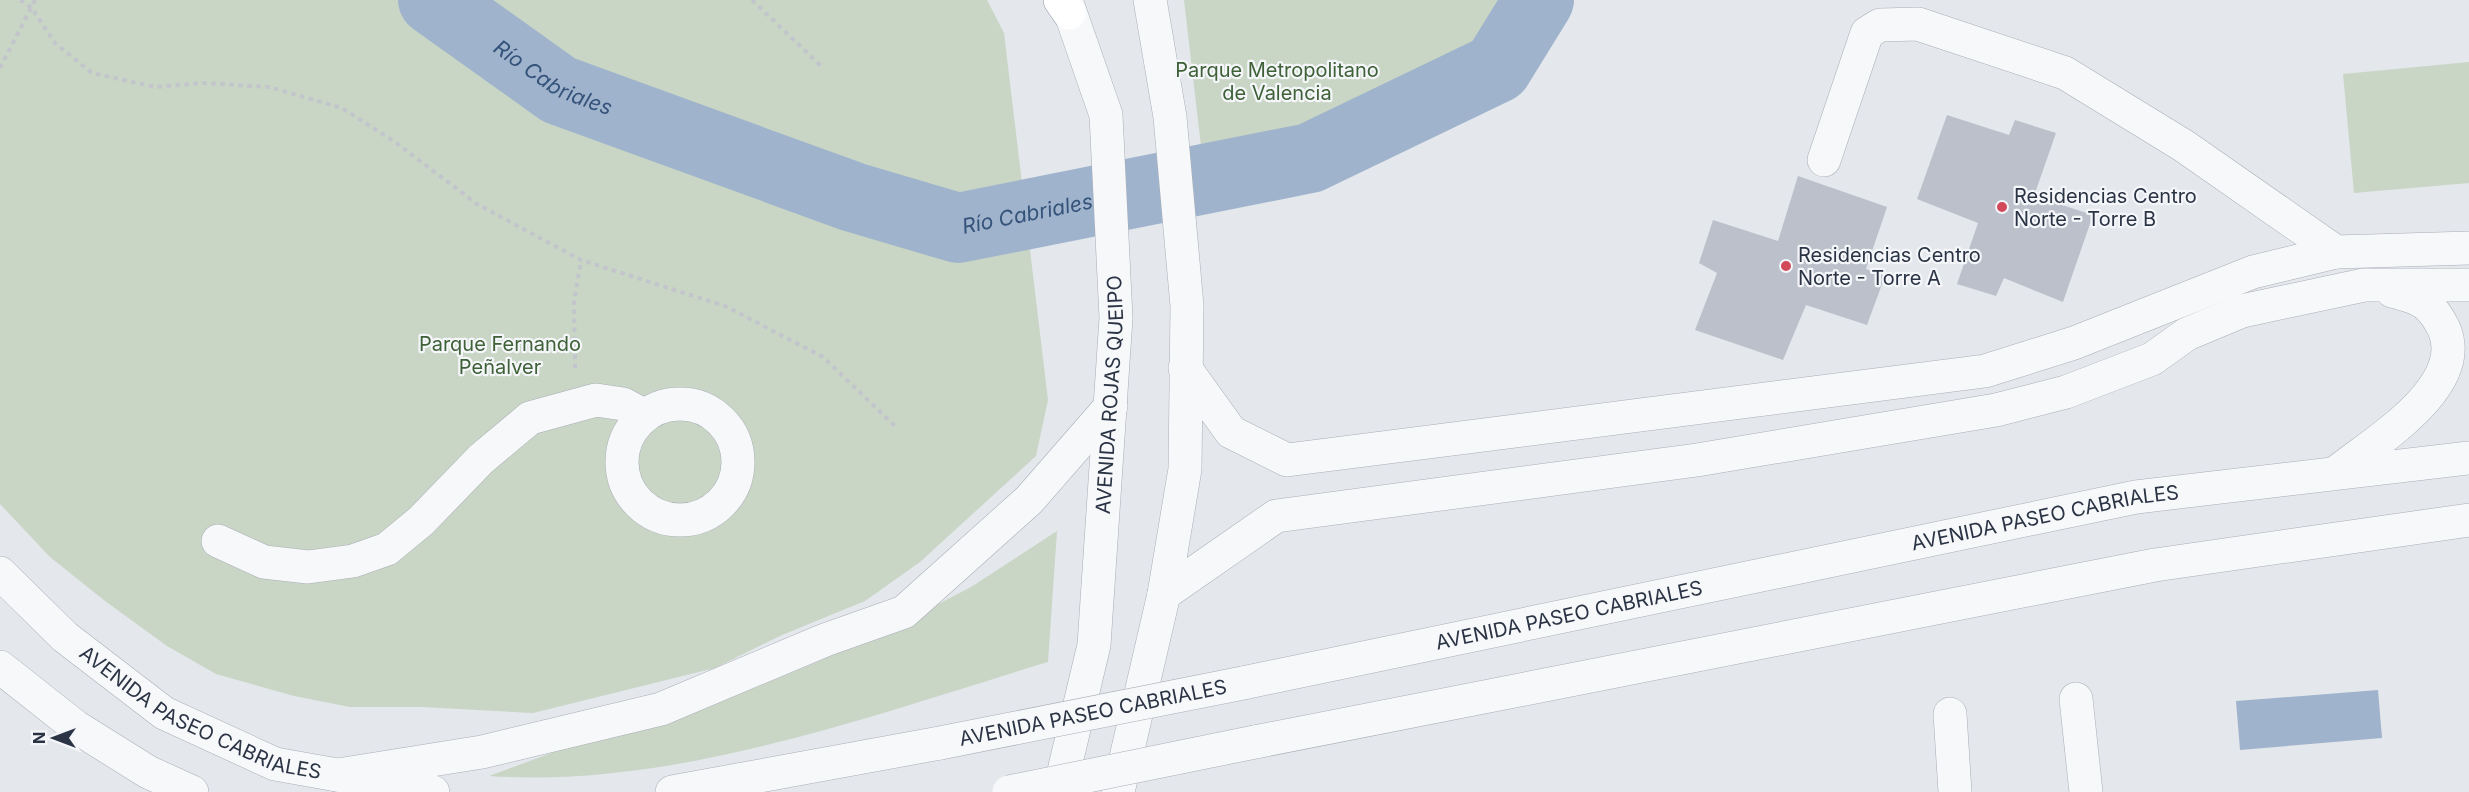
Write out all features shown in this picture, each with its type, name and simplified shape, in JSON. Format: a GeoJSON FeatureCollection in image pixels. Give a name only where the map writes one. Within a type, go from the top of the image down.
{"type":"FeatureCollection","features":[{"type":"Feature","properties":{"kind":"street"},"geometry":{"type":"LineString","coordinates":[[1118,792],[1164,594],[1185,469],[1187,306],[1170,117],[1150,0]]}},
{"type":"Feature","properties":{"kind":"street","name":"AVENIDA ROJAS QUEIPO"},"geometry":{"type":"LineString","coordinates":[[1059,792],[1094,645],[1116,318],[1106,115],[1065,4]]}},
{"type":"Feature","properties":{"kind":"street"},"geometry":{"type":"LineString","coordinates":[[1824,160],[1867,33],[1880,25],[1918,24],[2065,73],[2184,146],[2336,252]]}},
{"type":"Feature","properties":{"kind":"street"},"geometry":{"type":"LineString","coordinates":[[1185,368],[1231,432],[1287,460],[1985,371],[2074,343],[2253,272],[2336,252],[2469,248]]}},
{"type":"Feature","properties":{"kind":"street"},"geometry":{"type":"LineString","coordinates":[[1164,594],[1276,516],[1697,460],[1996,410],[2066,392],[2152,359],[2187,334],[2242,311],[2364,285],[2469,285]]}},
{"type":"Feature","properties":{"kind":"street"},"geometry":{"type":"LineString","coordinates":[[2337,472],[2424,403],[2447,369],[2448,337],[2435,310],[2418,298],[2364,285]]}},
{"type":"Feature","properties":{"kind":"street"},"geometry":{"type":"LineString","coordinates":[[218,541],[264,562],[308,567],[353,561],[387,549],[421,521],[481,459],[530,418],[596,400],[623,404],[643,416]]}},
{"type":"Feature","properties":{"kind":"street"},"geometry":{"type":"LineString","coordinates":[[338,776],[482,752],[661,709],[825,640],[904,612],[1029,500],[1110,406]]}},
{"type":"Feature","properties":{"kind":"street","name":"AVENIDA PASEO CABRIALES"},"geometry":{"type":"LineString","coordinates":[[672,792],[940,743],[1243,682],[2136,497],[2469,458]]}},
{"type":"Feature","properties":{"kind":"street"},"geometry":{"type":"LineString","coordinates":[[1009,792],[2155,565],[2469,520]]}},
{"type":"Feature","properties":{"kind":"street","name":"AVENIDA PASEO CABRIALES"},"geometry":{"type":"LineString","coordinates":[[0,573],[65,637],[164,713],[275,764],[433,792]]}},
{"type":"Feature","properties":{"kind":"street"},"geometry":{"type":"LineString","coordinates":[[0,667],[76,727],[148,772],[192,792]]}},
{"type":"Feature","properties":{"kind":"street"},"geometry":{"type":"LineString","coordinates":[[2076,699],[2086,792]]}},
{"type":"Feature","properties":{"kind":"street"},"geometry":{"type":"LineString","coordinates":[[1950,714],[1955,792]]}},
{"type":"Feature","properties":{"kind":"path"},"geometry":{"type":"LineString","coordinates":[[20,0],[31,7],[55,43],[92,73],[155,87],[203,83],[270,87],[342,108],[395,142],[477,204],[581,260],[725,306],[823,357],[895,426]]}},
{"type":"Feature","properties":{"kind":"path"},"geometry":{"type":"LineString","coordinates":[[0,68],[35,0]]}},
{"type":"Feature","properties":{"kind":"path"},"geometry":{"type":"LineString","coordinates":[[752,0],[820,66]]}},
{"type":"Feature","properties":{"kind":"path"},"geometry":{"type":"LineString","coordinates":[[579,404],[574,354],[574,302],[581,260]]}},
{"type":"Feature","properties":{"kind":"green space","name":"Parque Fernando Peñalver"},"geometry":{"type":"Polygon","coordinates":[[[0,0],[987,0],[1004,33],[1048,400],[1036,456],[920,562],[865,601],[782,635],[715,668],[533,713],[422,707],[350,707],[294,696],[216,674],[167,646],[105,601],[50,557],[0,504],[0,0]]]}},
{"type":"Feature","properties":{"kind":"green space","name":"Parque Metropolitano de Valencia"},"geometry":{"type":"Polygon","coordinates":[[[1184,0],[1525,0],[1481,87],[1267,175],[1206,189],[1184,0]]]}},
{"type":"Feature","properties":{"kind":"green space"},"geometry":{"type":"Polygon","coordinates":[[[2469,62],[2469,183],[2354,193],[2343,74],[2469,62]]]}},
{"type":"Feature","properties":{"kind":"green space"},"geometry":{"type":"Polygon","coordinates":[[[1057,531],[1048,662],[843,725],[701,760],[630,771],[559,777],[489,776],[565,748],[735,696],[817,662],[894,627],[971,587],[1057,531]]]}},
{"type":"Feature","properties":{"kind":"water"},"geometry":{"type":"Polygon","coordinates":[[[2378,690],[2382,738],[2240,750],[2236,701],[2378,690]]]}},
{"type":"Feature","properties":{"kind":"building","name":"Residencias Centro Norte - Torre B"},"geometry":{"type":"Polygon","coordinates":[[[1947,115],[2009,135],[2015,120],[2056,133],[2034,196],[2093,215],[2063,302],[2004,278],[1996,296],[1957,284],[1978,223],[1917,199],[1947,115]]]}},
{"type":"Feature","properties":{"kind":"building","name":"Residencias Centro Norte - Torre A"},"geometry":{"type":"Polygon","coordinates":[[[1798,176],[1887,207],[1866,269],[1885,276],[1867,325],[1806,305],[1783,360],[1695,330],[1717,273],[1699,263],[1713,220],[1778,241],[1798,176]]]}},
{"type":"Feature","properties":{"kind":"waterway","name":"Río Cabriales"},"geometry":{"type":"LineString","coordinates":[[433,0],[559,90],[853,197],[958,228],[1310,158],[1497,68],[1539,0]]}},
{"type":"Feature","properties":{"kind":"place","name":"Residencias Centro Norte - Torre B"},"geometry":{"type":"Point","coordinates":[2002,207]}},
{"type":"Feature","properties":{"kind":"place","name":"Residencias Centro Norte - Torre A"},"geometry":{"type":"Point","coordinates":[1786,266]}}]}
